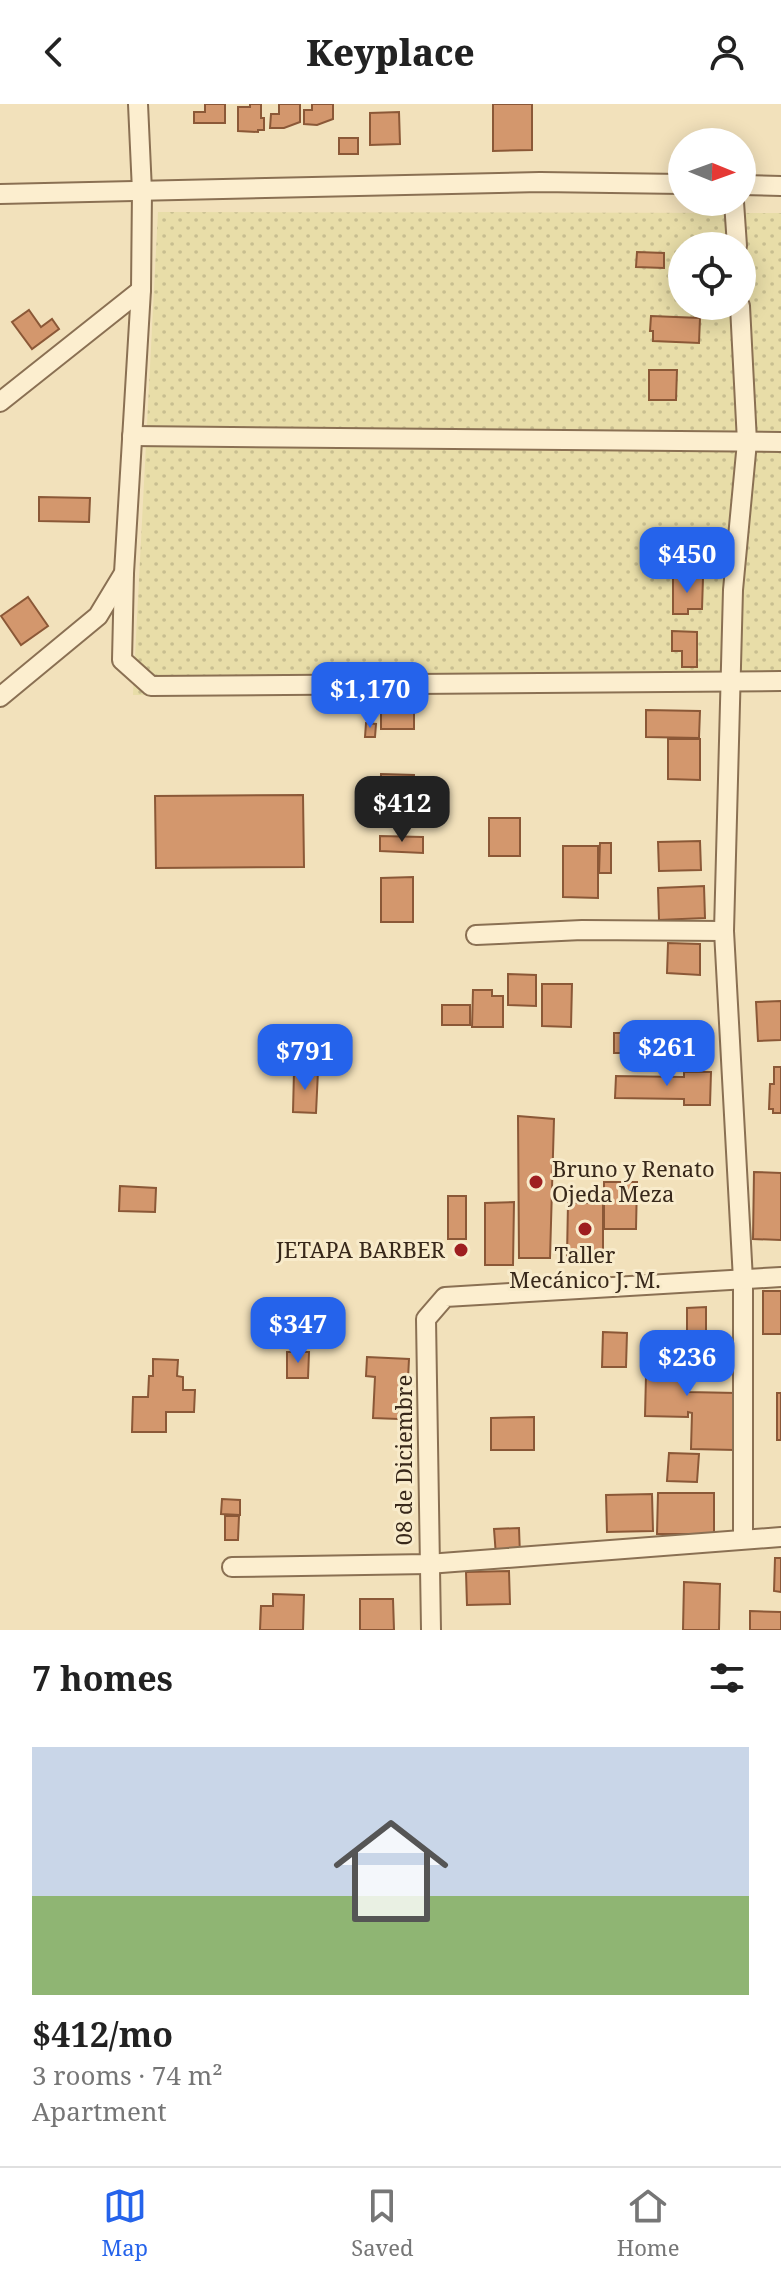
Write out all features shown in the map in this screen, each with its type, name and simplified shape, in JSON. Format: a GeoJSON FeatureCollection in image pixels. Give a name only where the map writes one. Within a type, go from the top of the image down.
{"type":"FeatureCollection","features":[{"type":"Feature","properties":{"kind":"street"},"geometry":{"type":"LineString","coordinates":[[138,104],[142,191],[141,290],[124,573],[122,660],[151,686],[781,681]]}},
{"type":"Feature","properties":{"kind":"street"},"geometry":{"type":"LineString","coordinates":[[0,194],[540,182],[668,184]]}},
{"type":"Feature","properties":{"kind":"street"},"geometry":{"type":"LineString","coordinates":[[756,185],[781,186]]}},
{"type":"Feature","properties":{"kind":"street"},"geometry":{"type":"LineString","coordinates":[[0,402],[141,290]]}},
{"type":"Feature","properties":{"kind":"street"},"geometry":{"type":"LineString","coordinates":[[741,320],[747,442],[733,590],[724,931],[743,1280],[743,1539]]}},
{"type":"Feature","properties":{"kind":"street"},"geometry":{"type":"LineString","coordinates":[[132,436],[781,442]]}},
{"type":"Feature","properties":{"kind":"street"},"geometry":{"type":"LineString","coordinates":[[0,697],[98,616],[124,573]]}},
{"type":"Feature","properties":{"kind":"street"},"geometry":{"type":"LineString","coordinates":[[476,935],[582,930],[724,931]]}},
{"type":"Feature","properties":{"kind":"street"},"geometry":{"type":"LineString","coordinates":[[743,1280],[781,1277]]}},
{"type":"Feature","properties":{"kind":"street","name":"08 de Diciembre"},"geometry":{"type":"LineString","coordinates":[[431,1630],[426,1319],[445,1297],[743,1280]]}},
{"type":"Feature","properties":{"kind":"street"},"geometry":{"type":"LineString","coordinates":[[232,1567],[428,1564],[781,1537]]}},
{"type":"Feature","properties":{"kind":"shaded area"},"geometry":{"type":"Polygon","coordinates":[[[158,212],[668,213],[668,216],[781,213],[781,692],[133,695],[158,212]]]}},
{"type":"Feature","properties":{"kind":"building"},"geometry":{"type":"Polygon","coordinates":[[[205,104],[225,104],[225,123],[194,123],[194,112],[205,112],[205,104]]]}},
{"type":"Feature","properties":{"kind":"building"},"geometry":{"type":"Polygon","coordinates":[[[250,104],[261,104],[264,130],[238,131],[238,107],[250,107],[250,104]]]}},
{"type":"Feature","properties":{"kind":"building"},"geometry":{"type":"Polygon","coordinates":[[[279,104],[300,104],[300,122],[284,128],[270,128],[271,114],[279,114],[279,104]]]}},
{"type":"Feature","properties":{"kind":"building"},"geometry":{"type":"Polygon","coordinates":[[[312,104],[333,104],[333,119],[317,125],[304,124],[304,110],[312,110],[312,104]]]}},
{"type":"Feature","properties":{"kind":"building"},"geometry":{"type":"Polygon","coordinates":[[[493,104],[532,104],[532,150],[493,151],[493,104]]]}},
{"type":"Feature","properties":{"kind":"building"},"geometry":{"type":"Polygon","coordinates":[[[399,112],[400,144],[370,145],[370,113],[399,112]]]}},
{"type":"Feature","properties":{"kind":"building"},"geometry":{"type":"Polygon","coordinates":[[[339,138],[358,138],[358,154],[339,154],[339,138]]]}},
{"type":"Feature","properties":{"kind":"building"},"geometry":{"type":"Polygon","coordinates":[[[637,252],[664,253],[664,268],[636,267],[637,252]]]}},
{"type":"Feature","properties":{"kind":"building"},"geometry":{"type":"Polygon","coordinates":[[[29,310],[41,327],[52,319],[59,329],[32,349],[12,322],[29,310]]]}},
{"type":"Feature","properties":{"kind":"building"},"geometry":{"type":"Polygon","coordinates":[[[651,316],[668,317],[668,320],[700,320],[699,343],[653,341],[653,331],[650,331],[651,316]]]}},
{"type":"Feature","properties":{"kind":"building"},"geometry":{"type":"Polygon","coordinates":[[[649,370],[677,370],[676,400],[649,400],[649,370]]]}},
{"type":"Feature","properties":{"kind":"building"},"geometry":{"type":"Polygon","coordinates":[[[39,497],[90,498],[89,522],[39,521],[39,497]]]}},
{"type":"Feature","properties":{"kind":"building"},"geometry":{"type":"Polygon","coordinates":[[[673,578],[703,578],[702,609],[688,609],[688,614],[673,614],[673,578]]]}},
{"type":"Feature","properties":{"kind":"building"},"geometry":{"type":"Polygon","coordinates":[[[28,597],[48,626],[21,645],[1,616],[28,597]]]}},
{"type":"Feature","properties":{"kind":"building"},"geometry":{"type":"Polygon","coordinates":[[[672,631],[697,632],[697,667],[682,667],[682,651],[672,651],[672,631]]]}},
{"type":"Feature","properties":{"kind":"building"},"geometry":{"type":"Polygon","coordinates":[[[646,710],[700,711],[699,738],[646,737],[646,710]]]}},
{"type":"Feature","properties":{"kind":"building"},"geometry":{"type":"Polygon","coordinates":[[[381,711],[414,712],[414,729],[381,729],[381,711]]]}},
{"type":"Feature","properties":{"kind":"building"},"geometry":{"type":"Polygon","coordinates":[[[366,723],[376,724],[375,737],[365,737],[366,723]]]}},
{"type":"Feature","properties":{"kind":"building"},"geometry":{"type":"Polygon","coordinates":[[[668,739],[700,739],[700,780],[668,779],[668,739]]]}},
{"type":"Feature","properties":{"kind":"building"},"geometry":{"type":"Polygon","coordinates":[[[381,774],[414,775],[414,786],[406,786],[406,802],[414,802],[414,814],[381,814],[381,774]]]}},
{"type":"Feature","properties":{"kind":"building"},"geometry":{"type":"Polygon","coordinates":[[[303,795],[304,867],[156,868],[155,796],[303,795]]]}},
{"type":"Feature","properties":{"kind":"building"},"geometry":{"type":"Polygon","coordinates":[[[489,818],[520,818],[520,856],[489,856],[489,818]]]}},
{"type":"Feature","properties":{"kind":"building"},"geometry":{"type":"Polygon","coordinates":[[[380,836],[423,837],[423,853],[380,851],[380,836]]]}},
{"type":"Feature","properties":{"kind":"building"},"geometry":{"type":"Polygon","coordinates":[[[700,841],[701,870],[659,871],[658,842],[700,841]]]}},
{"type":"Feature","properties":{"kind":"building"},"geometry":{"type":"Polygon","coordinates":[[[600,843],[611,843],[611,873],[599,873],[600,843]]]}},
{"type":"Feature","properties":{"kind":"building"},"geometry":{"type":"Polygon","coordinates":[[[563,846],[598,846],[598,898],[563,897],[563,846]]]}},
{"type":"Feature","properties":{"kind":"building"},"geometry":{"type":"Polygon","coordinates":[[[413,877],[413,922],[381,922],[381,878],[413,877]]]}},
{"type":"Feature","properties":{"kind":"building"},"geometry":{"type":"Polygon","coordinates":[[[704,886],[705,918],[659,920],[658,888],[704,886]]]}},
{"type":"Feature","properties":{"kind":"building"},"geometry":{"type":"Polygon","coordinates":[[[668,943],[700,944],[700,975],[667,973],[668,943]]]}},
{"type":"Feature","properties":{"kind":"building"},"geometry":{"type":"Polygon","coordinates":[[[508,974],[536,975],[536,1006],[508,1005],[508,974]]]}},
{"type":"Feature","properties":{"kind":"building"},"geometry":{"type":"Polygon","coordinates":[[[542,984],[572,984],[571,1027],[542,1026],[542,984]]]}},
{"type":"Feature","properties":{"kind":"building"},"geometry":{"type":"Polygon","coordinates":[[[473,990],[492,990],[492,996],[503,996],[503,1027],[472,1027],[473,990]]]}},
{"type":"Feature","properties":{"kind":"building"},"geometry":{"type":"Polygon","coordinates":[[[781,1001],[781,1040],[758,1041],[756,1002],[781,1001]]]}},
{"type":"Feature","properties":{"kind":"building"},"geometry":{"type":"Polygon","coordinates":[[[442,1005],[470,1005],[470,1025],[442,1025],[442,1005]]]}},
{"type":"Feature","properties":{"kind":"building"},"geometry":{"type":"Polygon","coordinates":[[[657,1030],[694,1031],[693,1062],[657,1061],[657,1030]]]}},
{"type":"Feature","properties":{"kind":"building"},"geometry":{"type":"Polygon","coordinates":[[[614,1033],[653,1033],[653,1053],[614,1053],[614,1033]]]}},
{"type":"Feature","properties":{"kind":"building"},"geometry":{"type":"Polygon","coordinates":[[[774,1067],[781,1067],[781,1113],[773,1113],[773,1109],[769,1109],[774,1067]]]}},
{"type":"Feature","properties":{"kind":"building"},"geometry":{"type":"Polygon","coordinates":[[[294,1071],[318,1071],[316,1113],[293,1112],[294,1071]]]}},
{"type":"Feature","properties":{"kind":"building"},"geometry":{"type":"Polygon","coordinates":[[[684,1072],[711,1072],[710,1105],[684,1105],[684,1099],[615,1098],[616,1076],[684,1077],[684,1072]]]}},
{"type":"Feature","properties":{"kind":"building","name":"Bruno y Renato Ojeda Meza"},"geometry":{"type":"Polygon","coordinates":[[[518,1116],[554,1119],[550,1258],[519,1258],[518,1116]]]}},
{"type":"Feature","properties":{"kind":"building"},"geometry":{"type":"Polygon","coordinates":[[[754,1172],[781,1173],[781,1240],[753,1239],[754,1172]]]}},
{"type":"Feature","properties":{"kind":"building"},"geometry":{"type":"Polygon","coordinates":[[[604,1182],[637,1182],[636,1229],[604,1229],[604,1182]]]}},
{"type":"Feature","properties":{"kind":"building"},"geometry":{"type":"Polygon","coordinates":[[[120,1186],[156,1188],[155,1212],[119,1211],[120,1186]]]}},
{"type":"Feature","properties":{"kind":"building"},"geometry":{"type":"Polygon","coordinates":[[[448,1196],[466,1196],[466,1239],[448,1239],[448,1196]]]}},
{"type":"Feature","properties":{"kind":"building"},"geometry":{"type":"Polygon","coordinates":[[[514,1202],[513,1265],[485,1265],[485,1203],[514,1202]]]}},
{"type":"Feature","properties":{"kind":"building","name":"Taller Mecánico J. M."},"geometry":{"type":"Polygon","coordinates":[[[568,1203],[603,1203],[603,1256],[567,1256],[568,1203]]]}},
{"type":"Feature","properties":{"kind":"building"},"geometry":{"type":"Polygon","coordinates":[[[763,1291],[781,1291],[781,1334],[763,1334],[763,1291]]]}},
{"type":"Feature","properties":{"kind":"building"},"geometry":{"type":"Polygon","coordinates":[[[706,1307],[706,1347],[687,1347],[687,1308],[706,1307]]]}},
{"type":"Feature","properties":{"kind":"building"},"geometry":{"type":"Polygon","coordinates":[[[603,1332],[627,1333],[626,1367],[602,1367],[603,1332]]]}},
{"type":"Feature","properties":{"kind":"building"},"geometry":{"type":"Polygon","coordinates":[[[647,1335],[681,1336],[680,1381],[688,1381],[688,1392],[736,1393],[735,1450],[691,1449],[692,1413],[688,1412],[688,1417],[645,1416],[647,1335]]]}},
{"type":"Feature","properties":{"kind":"building"},"geometry":{"type":"Polygon","coordinates":[[[287,1352],[309,1352],[308,1378],[287,1378],[287,1352]]]}},
{"type":"Feature","properties":{"kind":"building"},"geometry":{"type":"Polygon","coordinates":[[[367,1357],[409,1359],[408,1379],[400,1378],[398,1419],[373,1418],[375,1377],[366,1376],[367,1357]]]}},
{"type":"Feature","properties":{"kind":"building"},"geometry":{"type":"Polygon","coordinates":[[[153,1359],[178,1360],[177,1376],[183,1377],[183,1390],[195,1390],[194,1412],[166,1412],[166,1432],[132,1432],[133,1397],[148,1397],[153,1359]]]}},
{"type":"Feature","properties":{"kind":"building"},"geometry":{"type":"Polygon","coordinates":[[[777,1393],[781,1393],[781,1440],[777,1440],[777,1393]]]}},
{"type":"Feature","properties":{"kind":"building"},"geometry":{"type":"Polygon","coordinates":[[[534,1417],[534,1450],[491,1450],[491,1418],[534,1417]]]}},
{"type":"Feature","properties":{"kind":"building"},"geometry":{"type":"Polygon","coordinates":[[[669,1453],[699,1454],[697,1482],[667,1481],[669,1453]]]}},
{"type":"Feature","properties":{"kind":"building"},"geometry":{"type":"Polygon","coordinates":[[[658,1493],[714,1493],[714,1534],[657,1534],[658,1493]]]}},
{"type":"Feature","properties":{"kind":"building"},"geometry":{"type":"Polygon","coordinates":[[[652,1494],[653,1531],[607,1532],[606,1495],[652,1494]]]}},
{"type":"Feature","properties":{"kind":"building"},"geometry":{"type":"Polygon","coordinates":[[[222,1499],[240,1500],[240,1515],[221,1514],[222,1499]]]}},
{"type":"Feature","properties":{"kind":"building"},"geometry":{"type":"Polygon","coordinates":[[[225,1516],[239,1516],[238,1540],[225,1540],[225,1516]]]}},
{"type":"Feature","properties":{"kind":"building"},"geometry":{"type":"Polygon","coordinates":[[[519,1528],[520,1555],[496,1556],[494,1529],[519,1528]]]}},
{"type":"Feature","properties":{"kind":"building"},"geometry":{"type":"Polygon","coordinates":[[[775,1558],[781,1558],[781,1592],[774,1591],[775,1558]]]}},
{"type":"Feature","properties":{"kind":"building"},"geometry":{"type":"Polygon","coordinates":[[[509,1571],[510,1604],[467,1605],[466,1572],[509,1571]]]}},
{"type":"Feature","properties":{"kind":"building"},"geometry":{"type":"Polygon","coordinates":[[[684,1582],[720,1584],[719,1630],[683,1630],[684,1582]]]}},
{"type":"Feature","properties":{"kind":"building"},"geometry":{"type":"Polygon","coordinates":[[[273,1594],[304,1595],[303,1630],[260,1630],[261,1606],[273,1606],[273,1594]]]}},
{"type":"Feature","properties":{"kind":"building"},"geometry":{"type":"Polygon","coordinates":[[[360,1599],[393,1599],[394,1630],[360,1630],[360,1599]]]}},
{"type":"Feature","properties":{"kind":"building"},"geometry":{"type":"Polygon","coordinates":[[[750,1611],[781,1612],[781,1630],[750,1630],[750,1611]]]}},
{"type":"Feature","properties":{"kind":"place","name":"Bruno y Renato Ojeda Meza"},"geometry":{"type":"Point","coordinates":[536,1182]}},
{"type":"Feature","properties":{"kind":"place","name":"Taller Mecánico J. M."},"geometry":{"type":"Point","coordinates":[585,1229]}},
{"type":"Feature","properties":{"kind":"place","name":"JETAPA BARBER"},"geometry":{"type":"Point","coordinates":[461,1250]}}]}
